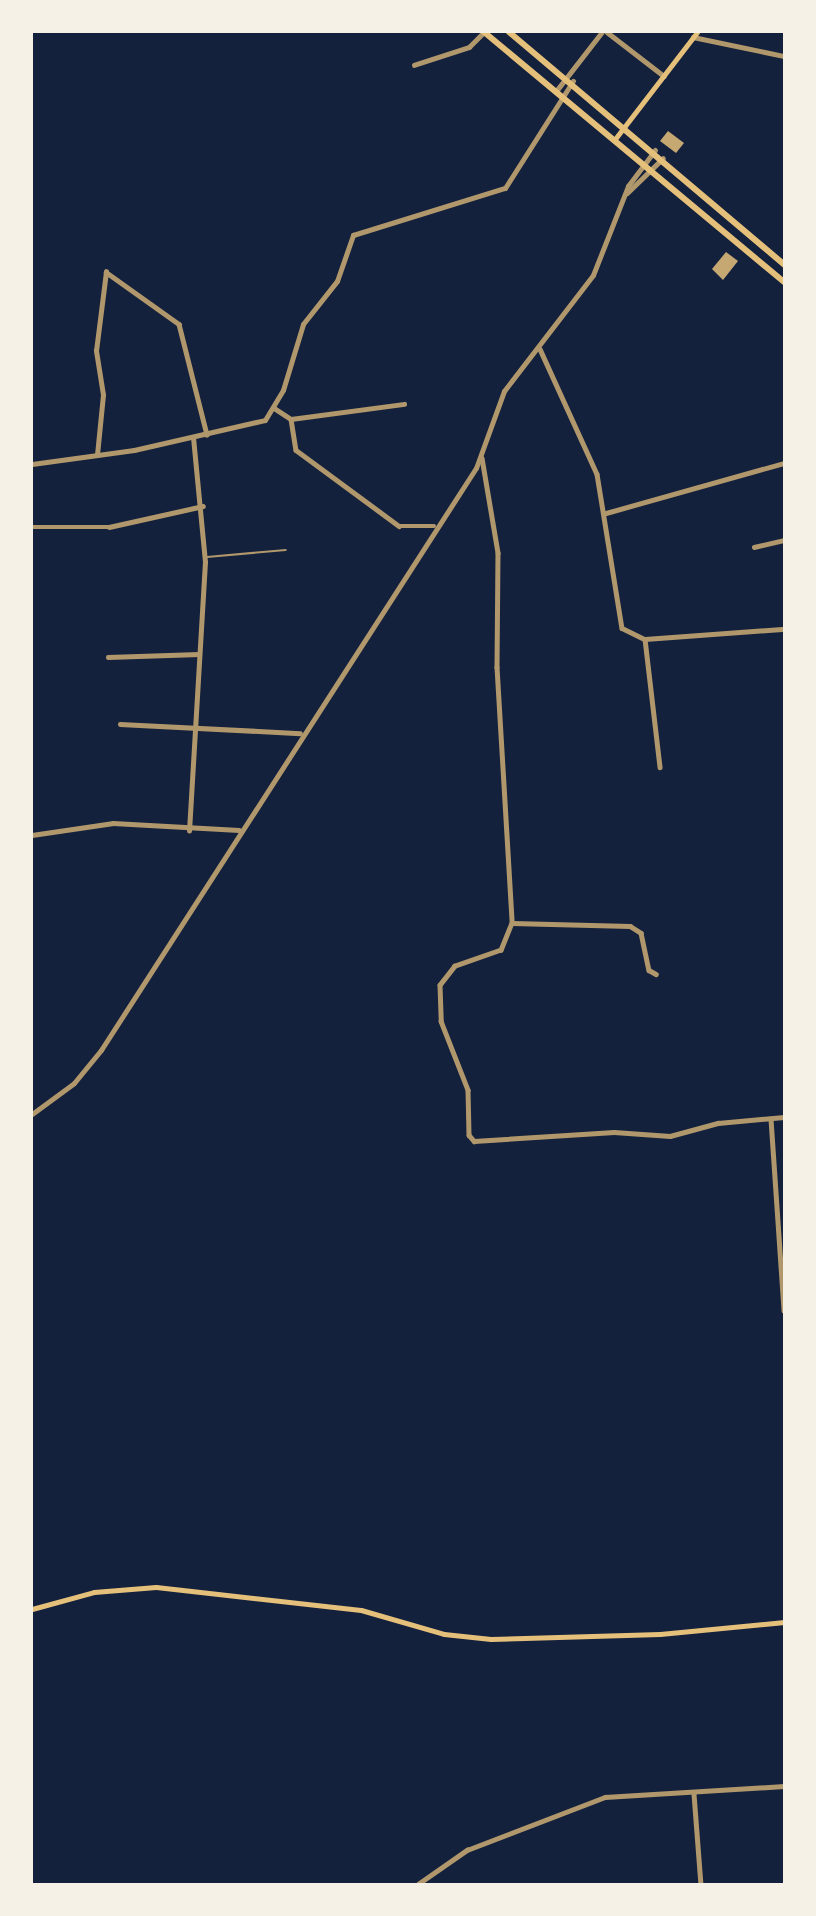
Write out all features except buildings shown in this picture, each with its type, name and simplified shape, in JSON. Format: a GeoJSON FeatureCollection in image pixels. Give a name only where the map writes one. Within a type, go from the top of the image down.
{"type":"FeatureCollection","features":[{"type":"Feature","properties":{"kind":"main road"},"geometry":{"type":"LineString","coordinates":[[484,32],[560,92],[785,282]]}},
{"type":"Feature","properties":{"kind":"main road"},"geometry":{"type":"LineString","coordinates":[[509,32],[626,126],[785,264]]}},
{"type":"Feature","properties":{"kind":"main road"},"geometry":{"type":"LineString","coordinates":[[615,139],[697,32]]}},
{"type":"Feature","properties":{"kind":"main road"},"geometry":{"type":"LineString","coordinates":[[32,1609],[94,1592],[156,1587],[361,1610],[434,1632],[491,1639],[660,1634],[785,1622]]}},
{"type":"Feature","properties":{"kind":"street"},"geometry":{"type":"LineString","coordinates":[[414,65],[468,47],[484,32]]}},
{"type":"Feature","properties":{"kind":"street"},"geometry":{"type":"LineString","coordinates":[[32,464],[207,436],[260,423],[274,408],[303,324],[337,281],[353,235],[506,188],[560,92],[602,32]]}},
{"type":"Feature","properties":{"kind":"street"},"geometry":{"type":"LineString","coordinates":[[607,32],[664,76]]}},
{"type":"Feature","properties":{"kind":"street"},"geometry":{"type":"LineString","coordinates":[[693,37],[785,56]]}},
{"type":"Feature","properties":{"kind":"street"},"geometry":{"type":"LineString","coordinates":[[32,1114],[93,1062],[300,733],[434,526],[482,458],[504,391],[540,349],[600,264],[626,193],[643,163],[654,150]]}},
{"type":"Feature","properties":{"kind":"street"},"geometry":{"type":"LineString","coordinates":[[626,193],[663,158]]}},
{"type":"Feature","properties":{"kind":"street"},"geometry":{"type":"LineString","coordinates":[[97,455],[103,395],[96,351],[106,272],[178,324],[207,436]]}},
{"type":"Feature","properties":{"kind":"street"},"geometry":{"type":"LineString","coordinates":[[540,349],[593,461],[606,513],[620,625],[645,639],[782,629]]}},
{"type":"Feature","properties":{"kind":"street"},"geometry":{"type":"LineString","coordinates":[[274,408],[291,419],[404,404]]}},
{"type":"Feature","properties":{"kind":"street"},"geometry":{"type":"LineString","coordinates":[[291,419],[294,447],[307,458],[400,527],[434,526]]}},
{"type":"Feature","properties":{"kind":"street"},"geometry":{"type":"LineString","coordinates":[[189,831],[205,557],[203,506],[193,438]]}},
{"type":"Feature","properties":{"kind":"street"},"geometry":{"type":"LineString","coordinates":[[482,458],[498,553],[497,667],[512,923],[501,950],[455,965],[440,985],[441,1021],[468,1090],[474,1141],[614,1132],[670,1136],[718,1123],[785,1117]]}},
{"type":"Feature","properties":{"kind":"street"},"geometry":{"type":"LineString","coordinates":[[606,513],[785,463]]}},
{"type":"Feature","properties":{"kind":"street"},"geometry":{"type":"LineString","coordinates":[[32,527],[109,527],[203,506]]}},
{"type":"Feature","properties":{"kind":"street"},"geometry":{"type":"LineString","coordinates":[[754,547],[785,540]]}},
{"type":"Feature","properties":{"kind":"street"},"geometry":{"type":"LineString","coordinates":[[645,639],[660,767]]}},
{"type":"Feature","properties":{"kind":"street"},"geometry":{"type":"LineString","coordinates":[[108,657],[199,654]]}},
{"type":"Feature","properties":{"kind":"street"},"geometry":{"type":"LineString","coordinates":[[120,724],[194,725],[300,733]]}},
{"type":"Feature","properties":{"kind":"street"},"geometry":{"type":"LineString","coordinates":[[32,835],[113,824],[189,831],[239,830]]}},
{"type":"Feature","properties":{"kind":"street"},"geometry":{"type":"LineString","coordinates":[[512,923],[630,926],[641,933],[649,970],[656,974]]}},
{"type":"Feature","properties":{"kind":"street"},"geometry":{"type":"LineString","coordinates":[[771,1119],[785,1311]]}},
{"type":"Feature","properties":{"kind":"street"},"geometry":{"type":"LineString","coordinates":[[418,1885],[467,1850],[605,1797],[694,1794],[785,1786]]}},
{"type":"Feature","properties":{"kind":"street"},"geometry":{"type":"LineString","coordinates":[[694,1794],[701,1885]]}},
{"type":"Feature","properties":{"kind":"lane"},"geometry":{"type":"LineString","coordinates":[[205,557],[286,550]]}}]}
